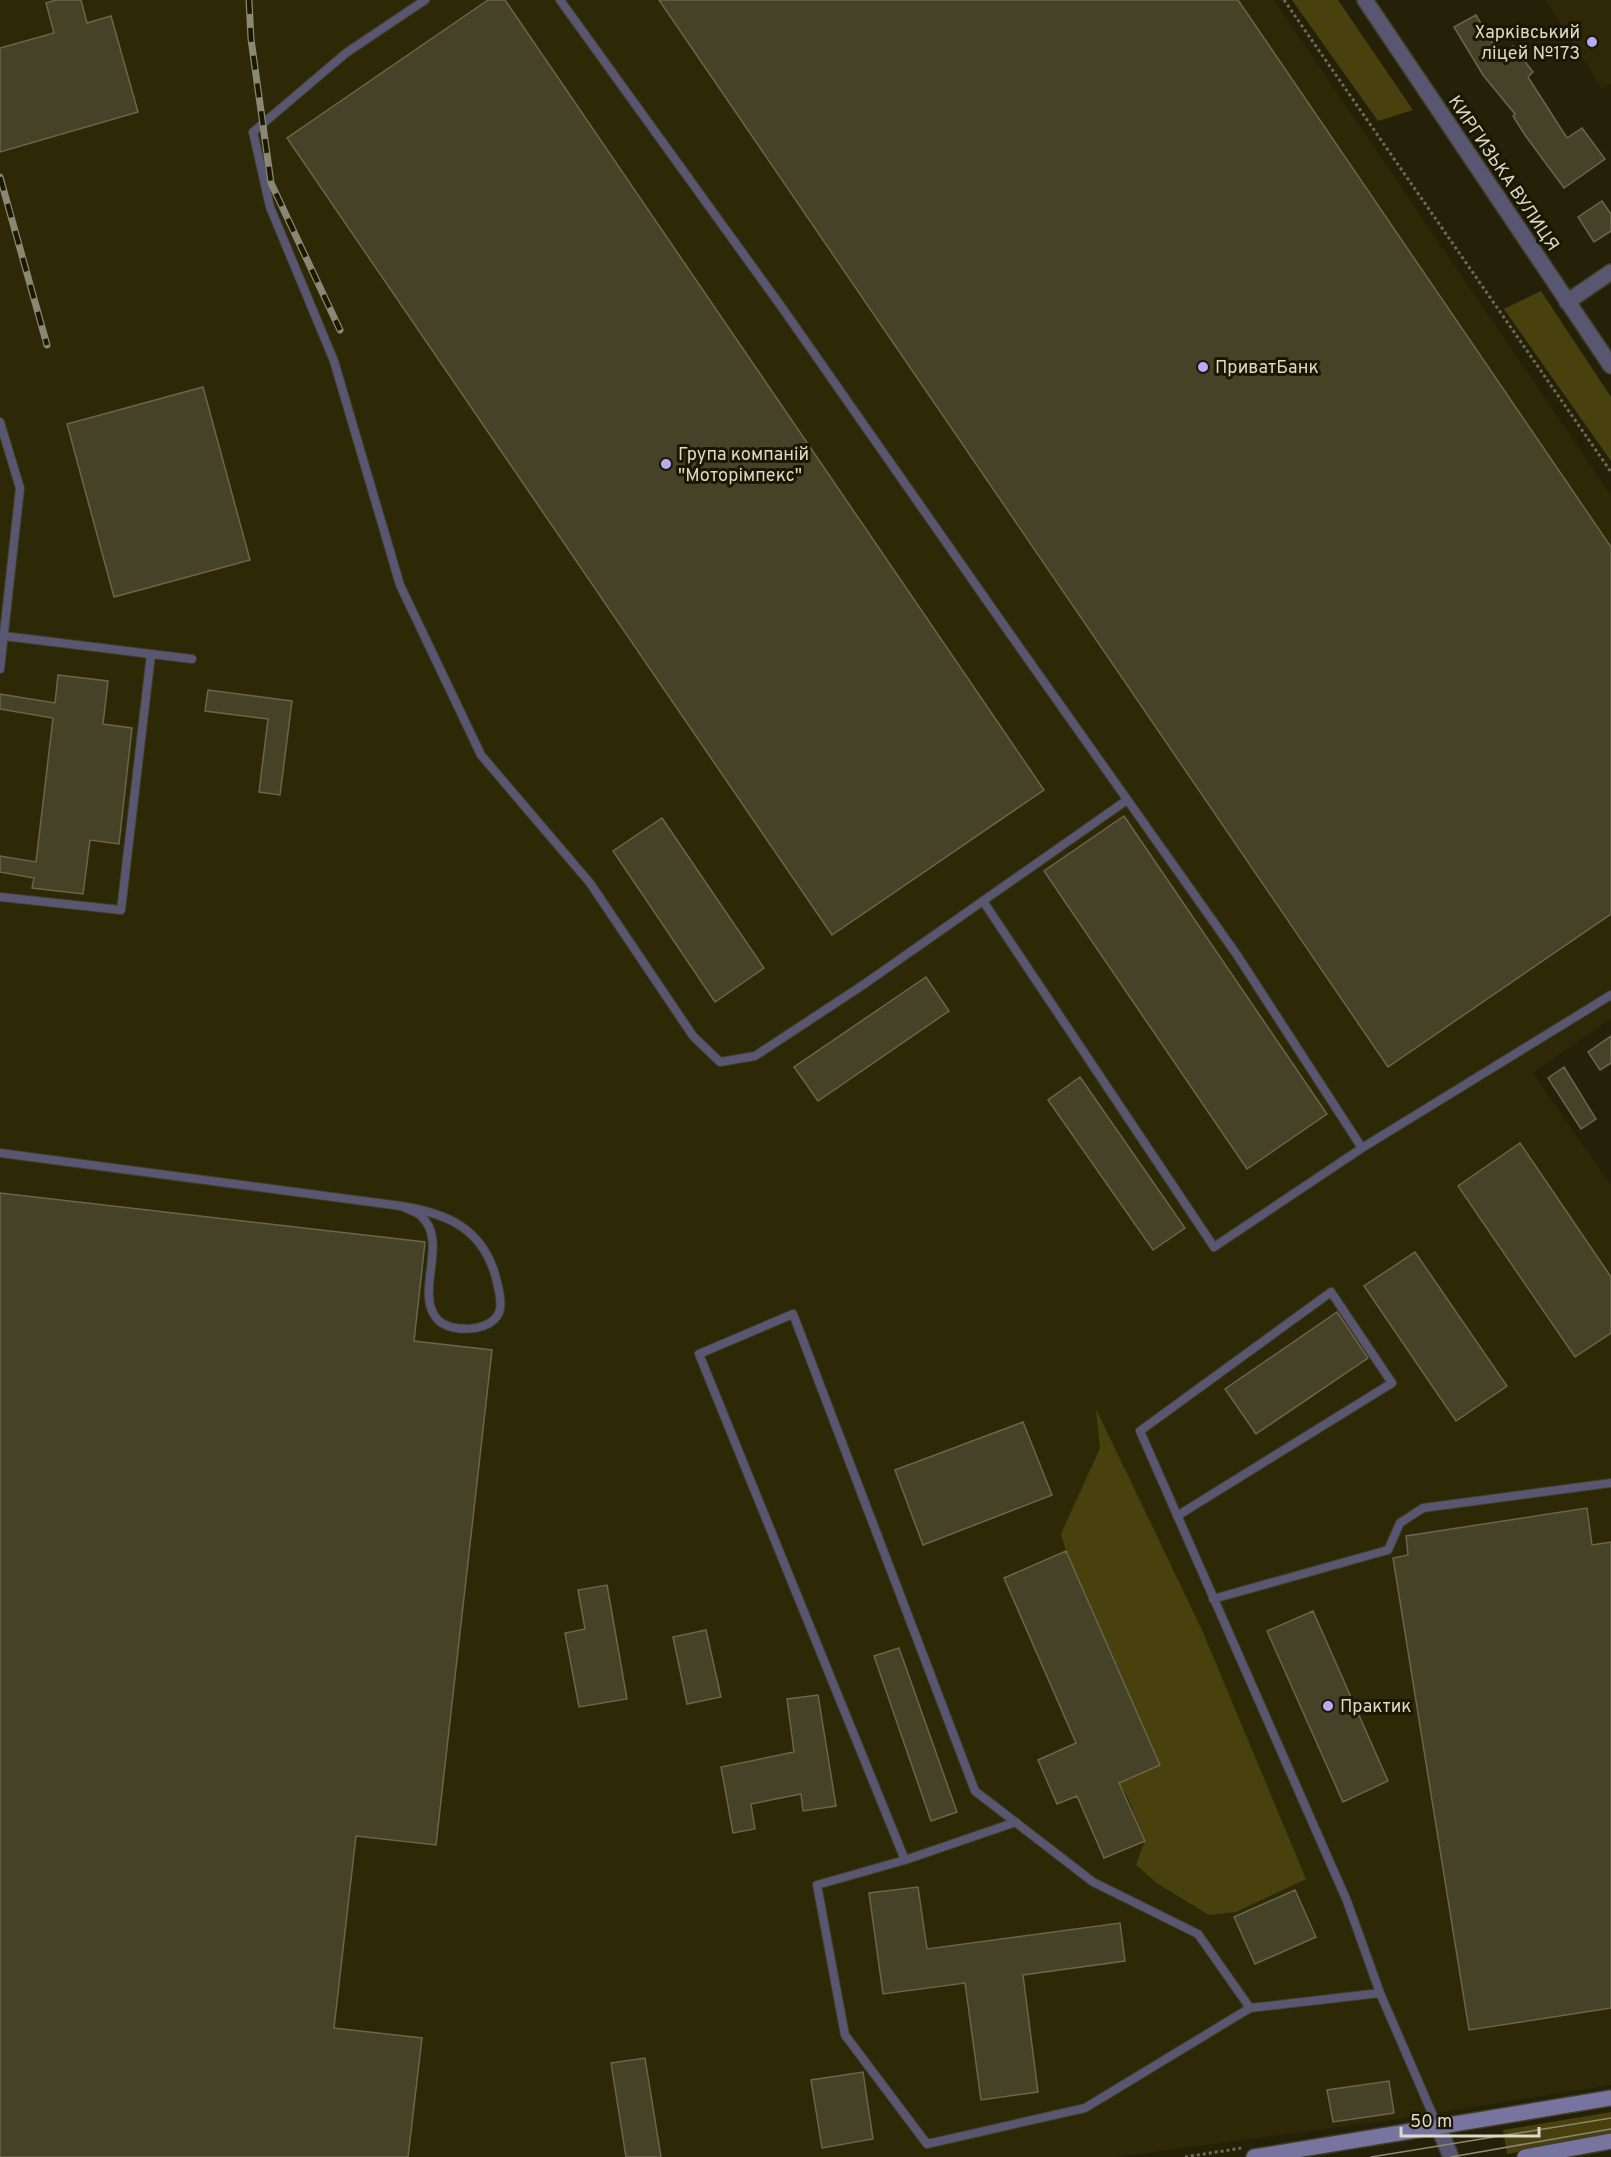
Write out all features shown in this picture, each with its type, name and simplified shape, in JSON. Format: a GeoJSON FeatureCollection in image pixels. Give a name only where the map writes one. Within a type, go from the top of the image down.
{"type":"FeatureCollection","features":[{"type":"Feature","properties":{"kind":"main road"},"geometry":{"type":"LineString","coordinates":[[1254,2157],[1611,2098]]}},
{"type":"Feature","properties":{"kind":"main road"},"geometry":{"type":"LineString","coordinates":[[1525,2157],[1611,2141]]}},
{"type":"Feature","properties":{"kind":"street","name":"КИРГИЗЬКА ВУЛИЦЯ"},"geometry":{"type":"LineString","coordinates":[[1365,0],[1611,366]]}},
{"type":"Feature","properties":{"kind":"street"},"geometry":{"type":"LineString","coordinates":[[1567,303],[1611,272]]}},
{"type":"Feature","properties":{"kind":"street"},"geometry":{"type":"LineString","coordinates":[[1439,2128],[1451,2157]]}},
{"type":"Feature","properties":{"kind":"lane"},"geometry":{"type":"LineString","coordinates":[[425,0],[346,53],[253,132],[270,207],[334,361],[400,585],[481,755],[590,883],[693,1036],[720,1062],[755,1056],[863,985],[1127,800]]}},
{"type":"Feature","properties":{"kind":"lane"},"geometry":{"type":"LineString","coordinates":[[560,0],[783,309],[1237,955],[1362,1148]]}},
{"type":"Feature","properties":{"kind":"lane"},"geometry":{"type":"LineString","coordinates":[[0,422],[20,488],[0,669]]}},
{"type":"Feature","properties":{"kind":"lane"},"geometry":{"type":"LineString","coordinates":[[4,636],[192,659]]}},
{"type":"Feature","properties":{"kind":"lane"},"geometry":{"type":"LineString","coordinates":[[0,897],[121,910],[151,654]]}},
{"type":"Feature","properties":{"kind":"lane"},"geometry":{"type":"LineString","coordinates":[[983,901],[1214,1247],[1362,1148],[1611,995]]}},
{"type":"Feature","properties":{"kind":"lane"},"geometry":{"type":"LineString","coordinates":[[0,1153],[401,1206],[443,1215],[460,1224],[484,1251],[494,1272],[500,1294],[500,1310],[496,1319],[489,1325],[461,1328],[446,1325],[438,1320],[432,1310],[429,1296],[432,1232],[420,1215],[401,1206]]}},
{"type":"Feature","properties":{"kind":"lane"},"geometry":{"type":"LineString","coordinates":[[1177,1516],[1392,1383],[1331,1292],[1140,1431],[1213,1599],[1347,1901],[1380,1993],[1439,2128]]}},
{"type":"Feature","properties":{"kind":"lane"},"geometry":{"type":"LineString","coordinates":[[905,1860],[699,1354],[793,1314],[975,1791],[1093,1882],[1198,1934],[1250,2008]]}},
{"type":"Feature","properties":{"kind":"lane"},"geometry":{"type":"LineString","coordinates":[[1213,1599],[1388,1550],[1400,1523],[1422,1508],[1611,1483]]}},
{"type":"Feature","properties":{"kind":"lane"},"geometry":{"type":"LineString","coordinates":[[1016,1822],[905,1860],[817,1885],[845,2034],[927,2144],[1085,2108],[1250,2008],[1380,1993]]}},
{"type":"Feature","properties":{"kind":"path"},"geometry":{"type":"LineString","coordinates":[[1284,0],[1611,472]]}},
{"type":"Feature","properties":{"kind":"shaded area"},"geometry":{"type":"Polygon","coordinates":[[[0,0],[1274,0],[1611,495],[1611,1019],[1533,1073],[1611,1185],[1611,2085],[1399,2119],[1118,2157],[0,2157],[0,0]]]}},
{"type":"Feature","properties":{"kind":"shaded area"},"geometry":{"type":"Polygon","coordinates":[[[1292,0],[1338,0],[1413,110],[1378,121],[1292,0]]]}},
{"type":"Feature","properties":{"kind":"shaded area","name":"Харківський ліцей №173"},"geometry":{"type":"Polygon","coordinates":[[[1546,0],[1611,0],[1611,84],[1602,89],[1546,0]]]}},
{"type":"Feature","properties":{"kind":"shaded area"},"geometry":{"type":"Polygon","coordinates":[[[1541,291],[1611,397],[1611,461],[1504,309],[1541,291]]]}},
{"type":"Feature","properties":{"kind":"shaded area"},"geometry":{"type":"Polygon","coordinates":[[[1096,1409],[1202,1630],[1306,1879],[1236,1912],[1209,1915],[1158,1884],[1136,1865],[1145,1840],[1128,1798],[1119,1783],[1159,1765],[1066,1551],[1061,1534],[1100,1448],[1096,1409]]]}},
{"type":"Feature","properties":{"kind":"shaded area"},"geometry":{"type":"Polygon","coordinates":[[[1611,2112],[1611,2135],[1507,2154],[1503,2130],[1611,2112]]]}},
{"type":"Feature","properties":{"kind":"building"},"geometry":{"type":"Polygon","coordinates":[[[56,0],[81,0],[87,23],[111,16],[138,112],[0,152],[0,48],[54,33],[46,3],[56,0]]]}},
{"type":"Feature","properties":{"kind":"building","name":"Група компаній \"Моторімпекс\""},"geometry":{"type":"Polygon","coordinates":[[[488,0],[505,0],[1044,790],[832,935],[287,138],[488,0]]]}},
{"type":"Feature","properties":{"kind":"building"},"geometry":{"type":"Polygon","coordinates":[[[659,0],[1238,0],[1611,547],[1611,914],[1388,1067],[659,0]]]}},
{"type":"Feature","properties":{"kind":"building"},"geometry":{"type":"Polygon","coordinates":[[[1476,15],[1500,56],[1513,46],[1533,72],[1528,77],[1567,138],[1582,128],[1605,159],[1564,188],[1525,135],[1513,116],[1515,114],[1483,75],[1454,27],[1476,15]]]}},
{"type":"Feature","properties":{"kind":"building"},"geometry":{"type":"Polygon","coordinates":[[[1602,201],[1611,214],[1611,231],[1594,242],[1578,217],[1602,201]]]}},
{"type":"Feature","properties":{"kind":"building"},"geometry":{"type":"Polygon","coordinates":[[[203,387],[250,560],[114,597],[67,424],[203,387]]]}},
{"type":"Feature","properties":{"kind":"building"},"geometry":{"type":"Polygon","coordinates":[[[58,675],[108,681],[103,724],[132,728],[119,844],[90,840],[83,894],[32,888],[34,878],[0,872],[0,856],[36,862],[53,718],[0,709],[0,694],[55,703],[58,675]]]}},
{"type":"Feature","properties":{"kind":"building"},"geometry":{"type":"Polygon","coordinates":[[[208,690],[292,701],[280,795],[259,792],[268,719],[205,711],[208,690]]]}},
{"type":"Feature","properties":{"kind":"building"},"geometry":{"type":"Polygon","coordinates":[[[1124,816],[1327,1114],[1247,1169],[1044,871],[1124,816]]]}},
{"type":"Feature","properties":{"kind":"building"},"geometry":{"type":"Polygon","coordinates":[[[662,818],[764,968],[715,1002],[613,851],[662,818]]]}},
{"type":"Feature","properties":{"kind":"building"},"geometry":{"type":"Polygon","coordinates":[[[926,977],[949,1011],[818,1101],[794,1067],[926,977]]]}},
{"type":"Feature","properties":{"kind":"building"},"geometry":{"type":"Polygon","coordinates":[[[1611,1036],[1611,1063],[1600,1070],[1588,1052],[1611,1036]]]}},
{"type":"Feature","properties":{"kind":"building"},"geometry":{"type":"Polygon","coordinates":[[[1564,1067],[1596,1119],[1581,1129],[1548,1078],[1564,1067]]]}},
{"type":"Feature","properties":{"kind":"building"},"geometry":{"type":"Polygon","coordinates":[[[1080,1077],[1185,1228],[1153,1250],[1048,1100],[1080,1077]]]}},
{"type":"Feature","properties":{"kind":"building"},"geometry":{"type":"Polygon","coordinates":[[[1520,1143],[1611,1277],[1611,1333],[1575,1357],[1458,1186],[1520,1143]]]}},
{"type":"Feature","properties":{"kind":"building"},"geometry":{"type":"Polygon","coordinates":[[[0,1193],[425,1242],[414,1341],[492,1350],[436,1845],[356,1836],[334,2028],[422,2038],[408,2157],[0,2157],[0,1193]]]}},
{"type":"Feature","properties":{"kind":"building"},"geometry":{"type":"Polygon","coordinates":[[[1415,1252],[1507,1386],[1456,1421],[1364,1286],[1415,1252]]]}},
{"type":"Feature","properties":{"kind":"building"},"geometry":{"type":"Polygon","coordinates":[[[1337,1312],[1368,1358],[1256,1434],[1225,1389],[1337,1312]]]}},
{"type":"Feature","properties":{"kind":"building"},"geometry":{"type":"Polygon","coordinates":[[[1023,1422],[1052,1495],[923,1545],[895,1470],[1023,1422]]]}},
{"type":"Feature","properties":{"kind":"building"},"geometry":{"type":"Polygon","coordinates":[[[1587,1508],[1592,1545],[1611,1542],[1611,2008],[1469,2030],[1393,1558],[1408,1555],[1406,1536],[1587,1508]]]}},
{"type":"Feature","properties":{"kind":"building"},"geometry":{"type":"Polygon","coordinates":[[[1066,1551],[1160,1765],[1119,1783],[1145,1841],[1104,1858],[1077,1796],[1057,1804],[1038,1760],[1076,1743],[1004,1578],[1066,1551]]]}},
{"type":"Feature","properties":{"kind":"building"},"geometry":{"type":"Polygon","coordinates":[[[607,1585],[627,1699],[579,1707],[565,1633],[585,1629],[578,1590],[607,1585]]]}},
{"type":"Feature","properties":{"kind":"building","name":"Практик"},"geometry":{"type":"Polygon","coordinates":[[[1313,1611],[1388,1781],[1343,1802],[1267,1631],[1313,1611]]]}},
{"type":"Feature","properties":{"kind":"building"},"geometry":{"type":"Polygon","coordinates":[[[706,1630],[721,1697],[687,1704],[673,1637],[706,1630]]]}},
{"type":"Feature","properties":{"kind":"building"},"geometry":{"type":"Polygon","coordinates":[[[899,1648],[957,1812],[931,1821],[874,1656],[899,1648]]]}},
{"type":"Feature","properties":{"kind":"building"},"geometry":{"type":"Polygon","coordinates":[[[818,1695],[836,1806],[803,1811],[801,1794],[751,1804],[755,1829],[733,1833],[721,1767],[794,1752],[787,1699],[818,1695]]]}},
{"type":"Feature","properties":{"kind":"building"},"geometry":{"type":"Polygon","coordinates":[[[918,1887],[927,1949],[1120,1923],[1125,1961],[1023,1975],[1038,2092],[981,2100],[965,1983],[883,1994],[869,1893],[918,1887]]]}},
{"type":"Feature","properties":{"kind":"building"},"geometry":{"type":"Polygon","coordinates":[[[1295,1890],[1316,1937],[1255,1964],[1234,1917],[1295,1890]]]}},
{"type":"Feature","properties":{"kind":"building"},"geometry":{"type":"Polygon","coordinates":[[[645,2058],[661,2157],[626,2157],[611,2063],[645,2058]]]}},
{"type":"Feature","properties":{"kind":"building"},"geometry":{"type":"Polygon","coordinates":[[[863,2072],[873,2139],[822,2148],[811,2080],[863,2072]]]}},
{"type":"Feature","properties":{"kind":"building"},"geometry":{"type":"Polygon","coordinates":[[[1389,2081],[1394,2113],[1333,2122],[1327,2090],[1389,2081]]]}},
{"type":"Feature","properties":{"kind":"tram line"},"geometry":{"type":"LineString","coordinates":[[1371,2157],[1611,2118]]}},
{"type":"Feature","properties":{"kind":"tram line"},"geometry":{"type":"LineString","coordinates":[[1451,2157],[1611,2129]]}},
{"type":"Feature","properties":{"kind":"railway"},"geometry":{"type":"LineString","coordinates":[[249,0],[251,39],[271,183],[340,330]]}},
{"type":"Feature","properties":{"kind":"railway"},"geometry":{"type":"LineString","coordinates":[[0,177],[47,345]]}},
{"type":"Feature","properties":{"kind":"place","name":"Харківський ліцей №173"},"geometry":{"type":"Point","coordinates":[1592,42]}},
{"type":"Feature","properties":{"kind":"place","name":"ПриватБанк"},"geometry":{"type":"Point","coordinates":[1203,367]}},
{"type":"Feature","properties":{"kind":"place","name":"Група компаній \"Моторімпекс\""},"geometry":{"type":"Point","coordinates":[666,464]}},
{"type":"Feature","properties":{"kind":"place","name":"Практик"},"geometry":{"type":"Point","coordinates":[1328,1706]}}]}
